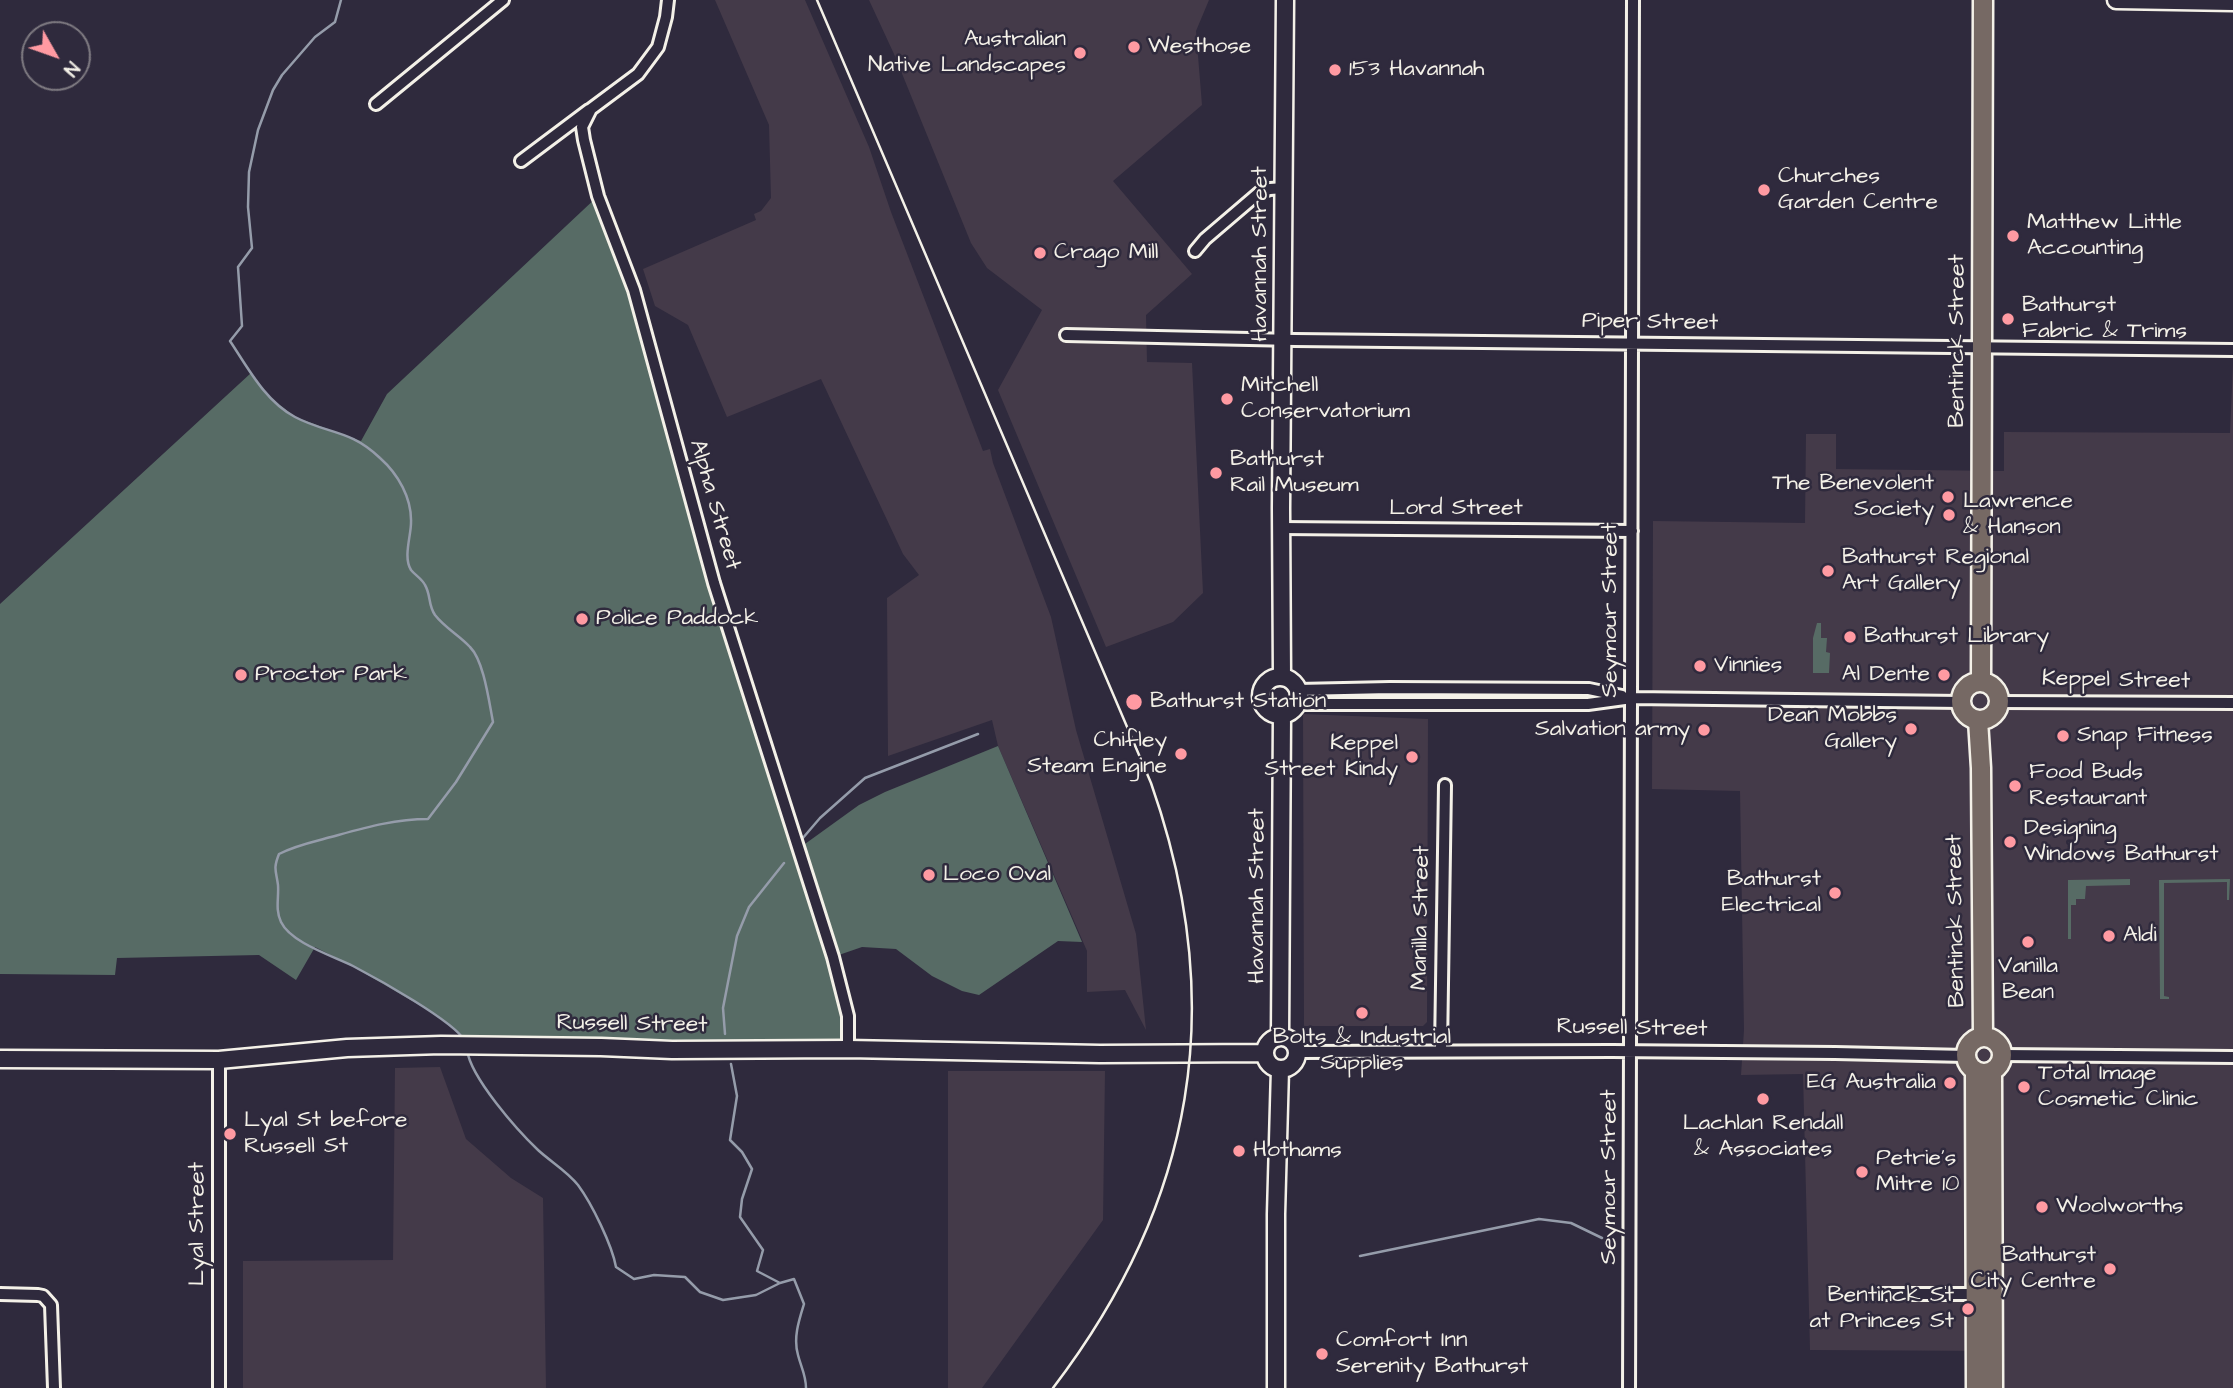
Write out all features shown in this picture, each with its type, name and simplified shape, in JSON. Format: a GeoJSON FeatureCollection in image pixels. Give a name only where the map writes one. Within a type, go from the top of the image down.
{"type":"FeatureCollection","features":[{"type":"Feature","properties":{"kind":"main road","name":"Bentinck Street"},"geometry":{"type":"LineString","coordinates":[[1981,682],[1983,0]]}},
{"type":"Feature","properties":{"kind":"main road"},"geometry":{"type":"LineString","coordinates":[[1981,682],[1987,683],[1996,691],[2000,702],[1995,714],[1984,720],[1978,720],[1964,712],[1961,702],[1965,690],[1981,682]]}},
{"type":"Feature","properties":{"kind":"main road","name":"Bentinck Street"},"geometry":{"type":"LineString","coordinates":[[1978,720],[1981,768],[1983,1037]]}},
{"type":"Feature","properties":{"kind":"main road"},"geometry":{"type":"LineString","coordinates":[[1977,1066],[1999,1065],[2002,1055],[1997,1044],[1983,1037],[1972,1042],[1977,1066],[1993,1388]]}},
{"type":"Feature","properties":{"kind":"main road"},"geometry":{"type":"LineString","coordinates":[[1976,1388],[1977,1066]]}},
{"type":"Feature","properties":{"kind":"street"},"geometry":{"type":"LineString","coordinates":[[376,104],[503,0]]}},
{"type":"Feature","properties":{"kind":"street"},"geometry":{"type":"LineString","coordinates":[[521,161],[638,74],[658,47],[667,18],[668,0]]}},
{"type":"Feature","properties":{"kind":"street","name":"Havannah Street"},"geometry":{"type":"LineString","coordinates":[[1282,677],[1285,0]]}},
{"type":"Feature","properties":{"kind":"street","name":"Seymour Street"},"geometry":{"type":"LineString","coordinates":[[1629,1388],[1633,0]]}},
{"type":"Feature","properties":{"kind":"street"},"geometry":{"type":"LineString","coordinates":[[2116,0],[2233,2]]}},
{"type":"Feature","properties":{"kind":"street","name":"Alpha Street"},"geometry":{"type":"LineString","coordinates":[[591,109],[582,127],[598,196],[634,290],[714,583],[833,957],[848,1016],[848,1049]]}},
{"type":"Feature","properties":{"kind":"street"},"geometry":{"type":"LineString","coordinates":[[1195,251],[1205,239],[1260,192],[1284,188]]}},
{"type":"Feature","properties":{"kind":"street","name":"Piper Street"},"geometry":{"type":"LineString","coordinates":[[1066,335],[1283,340],[2233,350]]}},
{"type":"Feature","properties":{"kind":"street","name":"Lord Street"},"geometry":{"type":"LineString","coordinates":[[1281,528],[1632,530]]}},
{"type":"Feature","properties":{"kind":"street"},"geometry":{"type":"LineString","coordinates":[[1282,677],[1291,680],[1298,697],[1289,713],[1282,715],[1266,709],[1261,698],[1268,682],[1282,677]]}},
{"type":"Feature","properties":{"kind":"street"},"geometry":{"type":"LineString","coordinates":[[1298,697],[1390,688],[1589,689],[1632,698]]}},
{"type":"Feature","properties":{"kind":"street"},"geometry":{"type":"LineString","coordinates":[[1389,704],[1390,688]]}},
{"type":"Feature","properties":{"kind":"street"},"geometry":{"type":"LineString","coordinates":[[1525,689],[1525,704]]}},
{"type":"Feature","properties":{"kind":"street"},"geometry":{"type":"LineString","coordinates":[[1298,697],[1389,704],[1588,704],[1632,698],[1961,702]]}},
{"type":"Feature","properties":{"kind":"street","name":"Keppel Street"},"geometry":{"type":"LineString","coordinates":[[2000,702],[2233,703]]}},
{"type":"Feature","properties":{"kind":"street","name":"Havannah Street"},"geometry":{"type":"LineString","coordinates":[[1280,1036],[1282,715]]}},
{"type":"Feature","properties":{"kind":"street","name":"Manilla Street"},"geometry":{"type":"LineString","coordinates":[[1441,1050],[1445,785]]}},
{"type":"Feature","properties":{"kind":"street"},"geometry":{"type":"LineString","coordinates":[[1280,1036],[1293,1041],[1298,1052],[1292,1065],[1280,1069],[1271,1066],[1264,1053],[1267,1044],[1280,1036]]}},
{"type":"Feature","properties":{"kind":"street","name":"Russell Street"},"geometry":{"type":"LineString","coordinates":[[0,1059],[219,1060],[347,1048],[441,1045],[672,1050],[1264,1053]]}},
{"type":"Feature","properties":{"kind":"street","name":"Russell Street"},"geometry":{"type":"LineString","coordinates":[[1298,1052],[1835,1052],[1977,1066]]}},
{"type":"Feature","properties":{"kind":"street"},"geometry":{"type":"LineString","coordinates":[[2002,1055],[2233,1057]]}},
{"type":"Feature","properties":{"kind":"street","name":"Lyal Street"},"geometry":{"type":"LineString","coordinates":[[219,1060],[219,1388]]}},
{"type":"Feature","properties":{"kind":"street"},"geometry":{"type":"LineString","coordinates":[[1276,1388],[1276,1214],[1280,1069]]}},
{"type":"Feature","properties":{"kind":"street"},"geometry":{"type":"LineString","coordinates":[[0,1294],[38,1294],[51,1305],[54,1388]]}},
{"type":"Feature","properties":{"kind":"street"},"geometry":{"type":"LineString","coordinates":[[1877,1294],[1976,1294]]}},
{"type":"Feature","properties":{"kind":"shaded area"},"geometry":{"type":"Polygon","coordinates":[[[715,0],[805,0],[869,147],[891,212],[983,451],[990,449],[1051,617],[1076,730],[1136,934],[1146,1030],[1125,990],[1087,992],[1087,951],[998,746],[992,720],[888,756],[887,598],[919,575],[903,554],[821,379],[727,417],[688,325],[655,306],[643,269],[756,220],[754,214],[761,211],[771,198],[769,125],[715,0]]]}},
{"type":"Feature","properties":{"kind":"shaded area"},"geometry":{"type":"Polygon","coordinates":[[[869,0],[1209,0],[1196,31],[1202,105],[1113,181],[1192,274],[1146,315],[1147,362],[1192,363],[1203,593],[1173,622],[1106,647],[998,390],[1042,310],[987,268],[971,243],[894,54],[869,0]]]}},
{"type":"Feature","properties":{"kind":"shaded area"},"geometry":{"type":"Polygon","coordinates":[[[2233,364],[2233,1388],[2001,1388],[2001,1351],[1810,1350],[1803,1074],[1741,1075],[1744,1030],[1740,791],[1652,789],[1653,521],[1805,523],[1806,434],[1836,434],[1836,469],[2004,471],[2004,432],[2230,433],[2233,364]]]}},
{"type":"Feature","properties":{"kind":"shaded area"},"geometry":{"type":"Polygon","coordinates":[[[1303,714],[1428,719],[1427,1022],[1423,1026],[1304,1026],[1303,714]]]}},
{"type":"Feature","properties":{"kind":"shaded area"},"geometry":{"type":"Polygon","coordinates":[[[440,1067],[466,1139],[511,1178],[543,1198],[546,1388],[243,1388],[243,1261],[393,1260],[395,1068],[440,1067]]]}},
{"type":"Feature","properties":{"kind":"shaded area"},"geometry":{"type":"Polygon","coordinates":[[[948,1071],[1105,1071],[1103,1220],[982,1388],[948,1388],[948,1071]]]}},
{"type":"Feature","properties":{"kind":"green space"},"geometry":{"type":"Polygon","coordinates":[[[598,196],[634,290],[684,479],[798,849],[859,805],[998,746],[1082,942],[1058,941],[979,995],[962,991],[932,976],[896,949],[862,947],[833,957],[848,1049],[466,1043],[461,1034],[438,1016],[315,947],[296,980],[259,955],[117,958],[115,975],[0,974],[0,604],[251,373],[270,397],[295,417],[361,441],[387,394],[598,196]]]}},
{"type":"Feature","properties":{"kind":"green space"},"geometry":{"type":"Polygon","coordinates":[[[1817,623],[1821,623],[1821,638],[1827,638],[1826,652],[1830,653],[1829,673],[1813,673],[1813,638],[1817,623]]]}},
{"type":"Feature","properties":{"kind":"green space"},"geometry":{"type":"Polygon","coordinates":[[[2130,879],[2130,885],[2086,886],[2085,899],[2076,899],[2076,905],[2071,905],[2071,939],[2068,939],[2068,880],[2130,879]]]}},
{"type":"Feature","properties":{"kind":"green space"},"geometry":{"type":"Polygon","coordinates":[[[2230,879],[2229,900],[2227,882],[2164,883],[2164,996],[2169,999],[2160,999],[2159,880],[2230,879]]]}},
{"type":"Feature","properties":{"kind":"waterway"},"geometry":{"type":"LineString","coordinates":[[341,0],[335,22],[315,37],[282,75],[273,90],[258,130],[249,172],[248,207],[252,248],[238,267],[242,326],[230,341],[258,383],[284,410],[295,417],[359,442],[393,471],[406,496],[411,514],[407,553],[409,565],[425,585],[435,615],[475,653],[485,682],[493,722],[456,782],[428,819],[367,827],[279,854],[276,866],[278,913],[286,930],[303,943],[353,966],[414,1000],[446,1023],[465,1041]]}},
{"type":"Feature","properties":{"kind":"waterway"},"geometry":{"type":"LineString","coordinates":[[802,839],[820,818],[865,778],[978,734]]}},
{"type":"Feature","properties":{"kind":"waterway"},"geometry":{"type":"LineString","coordinates":[[725,1034],[723,1008],[737,936],[749,907],[784,863]]}},
{"type":"Feature","properties":{"kind":"waterway"},"geometry":{"type":"LineString","coordinates":[[467,1050],[477,1075],[507,1117],[538,1150],[578,1185],[601,1225],[616,1267],[634,1279],[654,1275],[685,1277],[700,1292],[723,1300],[756,1295],[794,1279],[804,1304],[796,1342],[806,1388]]}},
{"type":"Feature","properties":{"kind":"waterway"},"geometry":{"type":"LineString","coordinates":[[731,1064],[737,1096],[730,1140],[742,1152],[752,1169],[742,1199],[740,1217],[763,1250],[757,1271],[780,1283]]}},
{"type":"Feature","properties":{"kind":"waterway"},"geometry":{"type":"LineString","coordinates":[[1360,1256],[1539,1219],[1571,1223],[1602,1238]]}},
{"type":"Feature","properties":{"kind":"railway"},"geometry":{"type":"LineString","coordinates":[[817,0],[1151,783],[1175,865],[1189,945],[1192,1023],[1184,1099],[1167,1173],[1139,1246],[1101,1318],[1053,1388]]}},
{"type":"Feature","properties":{"kind":"place","name":"Westhose"},"geometry":{"type":"Point","coordinates":[1134,47]}},
{"type":"Feature","properties":{"kind":"place","name":"Australian Native Landscapes"},"geometry":{"type":"Point","coordinates":[1080,53]}},
{"type":"Feature","properties":{"kind":"place","name":"153 Havannah"},"geometry":{"type":"Point","coordinates":[1335,70]}},
{"type":"Feature","properties":{"kind":"place","name":"Churches Garden Centre"},"geometry":{"type":"Point","coordinates":[1764,190]}},
{"type":"Feature","properties":{"kind":"place","name":"Matthew Little Accounting"},"geometry":{"type":"Point","coordinates":[2013,236]}},
{"type":"Feature","properties":{"kind":"place","name":"Crago Mill"},"geometry":{"type":"Point","coordinates":[1040,253]}},
{"type":"Feature","properties":{"kind":"place","name":"Bathurst Fabric & Trims"},"geometry":{"type":"Point","coordinates":[2008,319]}},
{"type":"Feature","properties":{"kind":"place","name":"Mitchell Conservatorium"},"geometry":{"type":"Point","coordinates":[1227,399]}},
{"type":"Feature","properties":{"kind":"place","name":"Bathurst Rail Museum"},"geometry":{"type":"Point","coordinates":[1216,473]}},
{"type":"Feature","properties":{"kind":"place","name":"The Benevolent Society"},"geometry":{"type":"Point","coordinates":[1948,497]}},
{"type":"Feature","properties":{"kind":"place","name":"Lawrence & Hanson"},"geometry":{"type":"Point","coordinates":[1949,515]}},
{"type":"Feature","properties":{"kind":"place","name":"Bathurst Regional Art Gallery"},"geometry":{"type":"Point","coordinates":[1828,571]}},
{"type":"Feature","properties":{"kind":"place","name":"Police Paddock"},"geometry":{"type":"Point","coordinates":[582,619]}},
{"type":"Feature","properties":{"kind":"place","name":"Bathurst Library"},"geometry":{"type":"Point","coordinates":[1850,637]}},
{"type":"Feature","properties":{"kind":"place","name":"Vinnies"},"geometry":{"type":"Point","coordinates":[1700,666]}},
{"type":"Feature","properties":{"kind":"place","name":"Proctor Park"},"geometry":{"type":"Point","coordinates":[241,675]}},
{"type":"Feature","properties":{"kind":"place","name":"Al Dente"},"geometry":{"type":"Point","coordinates":[1944,675]}},
{"type":"Feature","properties":{"kind":"place","name":"Bathurst Station"},"geometry":{"type":"Point","coordinates":[1134,702]}},
{"type":"Feature","properties":{"kind":"place","name":"Dean Mobbs Gallery"},"geometry":{"type":"Point","coordinates":[1911,729]}},
{"type":"Feature","properties":{"kind":"place","name":"Salvation army"},"geometry":{"type":"Point","coordinates":[1704,730]}},
{"type":"Feature","properties":{"kind":"place","name":"Snap Fitness"},"geometry":{"type":"Point","coordinates":[2063,736]}},
{"type":"Feature","properties":{"kind":"place","name":"Chifley Steam Engine"},"geometry":{"type":"Point","coordinates":[1181,754]}},
{"type":"Feature","properties":{"kind":"place","name":"Keppel Street Kindy"},"geometry":{"type":"Point","coordinates":[1412,757]}},
{"type":"Feature","properties":{"kind":"place","name":"Food Buds Restaurant"},"geometry":{"type":"Point","coordinates":[2015,786]}},
{"type":"Feature","properties":{"kind":"place","name":"Designing Windows Bathurst"},"geometry":{"type":"Point","coordinates":[2010,842]}},
{"type":"Feature","properties":{"kind":"place","name":"Loco Oval"},"geometry":{"type":"Point","coordinates":[929,875]}},
{"type":"Feature","properties":{"kind":"place","name":"Bathurst Electrical"},"geometry":{"type":"Point","coordinates":[1835,893]}},
{"type":"Feature","properties":{"kind":"place","name":"Aldi"},"geometry":{"type":"Point","coordinates":[2109,936]}},
{"type":"Feature","properties":{"kind":"place","name":"Vanilla Bean"},"geometry":{"type":"Point","coordinates":[2028,942]}},
{"type":"Feature","properties":{"kind":"place","name":"Bolts & Industrial Supplies"},"geometry":{"type":"Point","coordinates":[1362,1013]}},
{"type":"Feature","properties":{"kind":"place","name":"EG Australia"},"geometry":{"type":"Point","coordinates":[1950,1083]}},
{"type":"Feature","properties":{"kind":"place","name":"Total Image Cosmetic Clinic"},"geometry":{"type":"Point","coordinates":[2024,1087]}},
{"type":"Feature","properties":{"kind":"place","name":"Lachlan Rendall & Associates"},"geometry":{"type":"Point","coordinates":[1763,1099]}},
{"type":"Feature","properties":{"kind":"place","name":"Lyal St before Russell St"},"geometry":{"type":"Point","coordinates":[230,1134]}},
{"type":"Feature","properties":{"kind":"place","name":"Hothams"},"geometry":{"type":"Point","coordinates":[1239,1151]}},
{"type":"Feature","properties":{"kind":"place","name":"Petrie's Mitre 10"},"geometry":{"type":"Point","coordinates":[1862,1172]}},
{"type":"Feature","properties":{"kind":"place","name":"Woolworths"},"geometry":{"type":"Point","coordinates":[2042,1207]}},
{"type":"Feature","properties":{"kind":"place","name":"Bathurst City Centre"},"geometry":{"type":"Point","coordinates":[2110,1269]}},
{"type":"Feature","properties":{"kind":"place","name":"Bentinck St at Princes St"},"geometry":{"type":"Point","coordinates":[1968,1309]}},
{"type":"Feature","properties":{"kind":"place","name":"Comfort Inn Serenity Bathurst"},"geometry":{"type":"Point","coordinates":[1322,1354]}}]}
